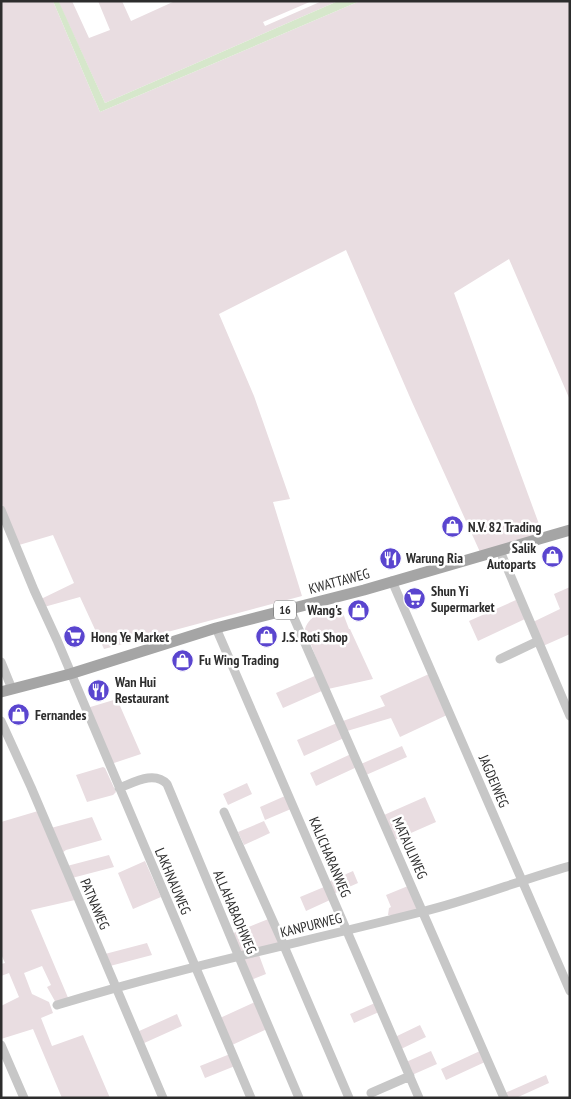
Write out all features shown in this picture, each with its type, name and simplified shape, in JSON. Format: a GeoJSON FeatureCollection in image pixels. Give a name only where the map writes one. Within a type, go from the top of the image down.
{"type":"FeatureCollection","features":[{"type":"Feature","properties":{"kind":"main road","name":"KWATTAWEG"},"geometry":{"type":"LineString","coordinates":[[7,691],[70,674],[216,628],[364,590],[570,530]]}},
{"type":"Feature","properties":{"kind":"street","name":"LAKHNAUWEG"},"geometry":{"type":"LineString","coordinates":[[1,510],[252,1098]]}},
{"type":"Feature","properties":{"kind":"street"},"geometry":{"type":"LineString","coordinates":[[500,551],[570,716]]}},
{"type":"Feature","properties":{"kind":"street","name":"JAGDEIWEG"},"geometry":{"type":"LineString","coordinates":[[392,581],[570,991]]}},
{"type":"Feature","properties":{"kind":"street","name":"MATAULIWEG"},"geometry":{"type":"LineString","coordinates":[[290,609],[504,1098]]}},
{"type":"Feature","properties":{"kind":"street","name":"KALICHARANWEG"},"geometry":{"type":"LineString","coordinates":[[216,628],[419,1098]]}},
{"type":"Feature","properties":{"kind":"street"},"geometry":{"type":"LineString","coordinates":[[500,659],[538,641]]}},
{"type":"Feature","properties":{"kind":"street"},"geometry":{"type":"LineString","coordinates":[[1,662],[7,691]]}},
{"type":"Feature","properties":{"kind":"street","name":"PATNAWEG"},"geometry":{"type":"LineString","coordinates":[[1,721],[31,786],[162,1098]]}},
{"type":"Feature","properties":{"kind":"street","name":"ALLAHABADHWEG"},"geometry":{"type":"LineString","coordinates":[[119,788],[152,777],[162,779],[167,784],[238,957],[299,1098]]}},
{"type":"Feature","properties":{"kind":"street"},"geometry":{"type":"LineString","coordinates":[[224,812],[349,1098]]}},
{"type":"Feature","properties":{"kind":"street","name":"KANPURWEG"},"geometry":{"type":"LineString","coordinates":[[57,1005],[115,987],[422,912],[570,866]]}},
{"type":"Feature","properties":{"kind":"street"},"geometry":{"type":"LineString","coordinates":[[1,1045],[24,1098]]}},
{"type":"Feature","properties":{"kind":"street"},"geometry":{"type":"LineString","coordinates":[[371,1093],[410,1076]]}},
{"type":"Feature","properties":{"kind":"shaded area"},"geometry":{"type":"Polygon","coordinates":[[[1,1],[53,1],[100,112],[360,1],[570,1],[570,400],[509,259],[454,293],[543,535],[480,552],[346,250],[219,314],[254,396],[290,499],[273,502],[302,596],[104,649],[80,597],[44,607],[41,599],[74,583],[53,535],[19,545],[1,502],[1,1]]]}},
{"type":"Feature","properties":{"kind":"shaded area"},"geometry":{"type":"Polygon","coordinates":[[[53,1],[59,2],[105,103],[338,1],[360,1],[100,112],[53,1]]]}},
{"type":"Feature","properties":{"kind":"shaded area"},"geometry":{"type":"Polygon","coordinates":[[[58,1],[72,1],[89,38],[110,30],[98,1],[122,1],[131,21],[175,1],[312,1],[263,22],[265,26],[322,1],[338,1],[105,103],[58,1]]]}},
{"type":"Feature","properties":{"kind":"shaded area"},"geometry":{"type":"Polygon","coordinates":[[[570,587],[570,634],[543,646],[533,622],[560,609],[554,594],[570,587]]]}},
{"type":"Feature","properties":{"kind":"shaded area"},"geometry":{"type":"Polygon","coordinates":[[[516,600],[525,619],[478,641],[469,621],[516,600]]]}},
{"type":"Feature","properties":{"kind":"shaded area"},"geometry":{"type":"Polygon","coordinates":[[[341,608],[373,679],[328,689],[305,629],[315,616],[341,608]]]}},
{"type":"Feature","properties":{"kind":"shaded area"},"geometry":{"type":"Polygon","coordinates":[[[429,674],[447,715],[400,737],[391,718],[347,731],[343,721],[385,706],[380,696],[429,674]]]}},
{"type":"Feature","properties":{"kind":"shaded area"},"geometry":{"type":"Polygon","coordinates":[[[317,675],[324,690],[283,708],[276,693],[317,675]]]}},
{"type":"Feature","properties":{"kind":"shaded area"},"geometry":{"type":"Polygon","coordinates":[[[117,699],[141,754],[111,764],[87,708],[117,699]]]}},
{"type":"Feature","properties":{"kind":"shaded area"},"geometry":{"type":"Polygon","coordinates":[[[337,723],[344,738],[304,756],[297,740],[337,723]]]}},
{"type":"Feature","properties":{"kind":"shaded area"},"geometry":{"type":"Polygon","coordinates":[[[402,746],[407,757],[366,775],[361,764],[402,746]]]}},
{"type":"Feature","properties":{"kind":"shaded area"},"geometry":{"type":"Polygon","coordinates":[[[351,754],[357,767],[316,786],[310,773],[351,754]]]}},
{"type":"Feature","properties":{"kind":"shaded area"},"geometry":{"type":"Polygon","coordinates":[[[103,767],[116,792],[113,795],[87,802],[76,775],[103,767]]]}},
{"type":"Feature","properties":{"kind":"shaded area"},"geometry":{"type":"Polygon","coordinates":[[[247,783],[252,794],[228,805],[223,794],[247,783]]]}},
{"type":"Feature","properties":{"kind":"shaded area"},"geometry":{"type":"Polygon","coordinates":[[[285,796],[291,809],[265,820],[260,807],[285,796]]]}},
{"type":"Feature","properties":{"kind":"shaded area"},"geometry":{"type":"Polygon","coordinates":[[[425,797],[436,822],[395,840],[384,815],[425,797]]]}},
{"type":"Feature","properties":{"kind":"shaded area"},"geometry":{"type":"Polygon","coordinates":[[[38,811],[75,900],[31,910],[69,1000],[56,1003],[47,987],[51,985],[42,966],[24,973],[32,994],[49,1002],[53,1013],[41,1018],[52,1046],[83,1035],[110,1098],[62,1098],[33,1029],[1,1039],[1,1006],[19,997],[9,973],[1,976],[1,964],[5,963],[1,954],[1,822],[38,811]]]}},
{"type":"Feature","properties":{"kind":"shaded area"},"geometry":{"type":"Polygon","coordinates":[[[92,817],[102,840],[66,850],[62,853],[51,828],[92,817]]]}},
{"type":"Feature","properties":{"kind":"shaded area"},"geometry":{"type":"Polygon","coordinates":[[[264,821],[270,833],[244,845],[238,832],[264,821]]]}},
{"type":"Feature","properties":{"kind":"shaded area"},"geometry":{"type":"Polygon","coordinates":[[[109,855],[114,867],[72,878],[67,866],[109,855]]]}},
{"type":"Feature","properties":{"kind":"shaded area"},"geometry":{"type":"Polygon","coordinates":[[[145,861],[161,897],[133,909],[118,873],[145,861]]]}},
{"type":"Feature","properties":{"kind":"shaded area"},"geometry":{"type":"Polygon","coordinates":[[[353,871],[358,883],[333,894],[328,882],[353,871]]]}},
{"type":"Feature","properties":{"kind":"shaded area"},"geometry":{"type":"Polygon","coordinates":[[[408,886],[417,907],[415,910],[393,916],[388,915],[389,908],[391,907],[386,895],[408,886]]]}},
{"type":"Feature","properties":{"kind":"shaded area"},"geometry":{"type":"Polygon","coordinates":[[[324,887],[330,900],[306,911],[300,897],[324,887]]]}},
{"type":"Feature","properties":{"kind":"shaded area"},"geometry":{"type":"Polygon","coordinates":[[[271,918],[279,944],[242,954],[231,934],[271,918]]]}},
{"type":"Feature","properties":{"kind":"shaded area"},"geometry":{"type":"Polygon","coordinates":[[[147,943],[152,955],[110,966],[105,954],[147,943]]]}},
{"type":"Feature","properties":{"kind":"shaded area"},"geometry":{"type":"Polygon","coordinates":[[[259,955],[266,974],[251,980],[244,963],[245,959],[259,955]]]}},
{"type":"Feature","properties":{"kind":"shaded area"},"geometry":{"type":"Polygon","coordinates":[[[255,1002],[267,1029],[232,1045],[220,1018],[255,1002]]]}},
{"type":"Feature","properties":{"kind":"shaded area"},"geometry":{"type":"Polygon","coordinates":[[[375,1003],[379,1012],[354,1023],[350,1014],[375,1003]]]}},
{"type":"Feature","properties":{"kind":"shaded area"},"geometry":{"type":"Polygon","coordinates":[[[177,1014],[182,1026],[142,1044],[137,1032],[177,1014]]]}},
{"type":"Feature","properties":{"kind":"shaded area"},"geometry":{"type":"Polygon","coordinates":[[[420,1025],[426,1037],[401,1049],[395,1037],[420,1025]]]}},
{"type":"Feature","properties":{"kind":"shaded area"},"geometry":{"type":"Polygon","coordinates":[[[431,1051],[437,1064],[412,1075],[406,1062],[431,1051]]]}},
{"type":"Feature","properties":{"kind":"shaded area"},"geometry":{"type":"Polygon","coordinates":[[[480,1051],[485,1062],[446,1080],[441,1069],[480,1051]]]}},
{"type":"Feature","properties":{"kind":"shaded area"},"geometry":{"type":"Polygon","coordinates":[[[230,1054],[235,1066],[205,1078],[200,1066],[230,1054]]]}},
{"type":"Feature","properties":{"kind":"shaded area"},"geometry":{"type":"Polygon","coordinates":[[[546,1075],[549,1083],[516,1098],[507,1098],[505,1093],[546,1075]]]}},
{"type":"Feature","properties":{"kind":"place","name":"N.V. 82 Trading"},"geometry":{"type":"Point","coordinates":[452,527]}},
{"type":"Feature","properties":{"kind":"place","name":"Salik Autoparts"},"geometry":{"type":"Point","coordinates":[552,556]}},
{"type":"Feature","properties":{"kind":"place","name":"Warung Ria"},"geometry":{"type":"Point","coordinates":[390,558]}},
{"type":"Feature","properties":{"kind":"place","name":"Shun Yi Supermarket"},"geometry":{"type":"Point","coordinates":[415,599]}},
{"type":"Feature","properties":{"kind":"place","name":"Wang's"},"geometry":{"type":"Point","coordinates":[358,610]}},
{"type":"Feature","properties":{"kind":"place","name":"Hong Ye Market"},"geometry":{"type":"Point","coordinates":[75,637]}},
{"type":"Feature","properties":{"kind":"place","name":"J.S. Roti Shop"},"geometry":{"type":"Point","coordinates":[266,637]}},
{"type":"Feature","properties":{"kind":"place","name":"Fu Wing Trading"},"geometry":{"type":"Point","coordinates":[183,660]}},
{"type":"Feature","properties":{"kind":"place","name":"Wan Hui Restaurant"},"geometry":{"type":"Point","coordinates":[99,690]}},
{"type":"Feature","properties":{"kind":"place","name":"Fernandes"},"geometry":{"type":"Point","coordinates":[19,715]}}]}
